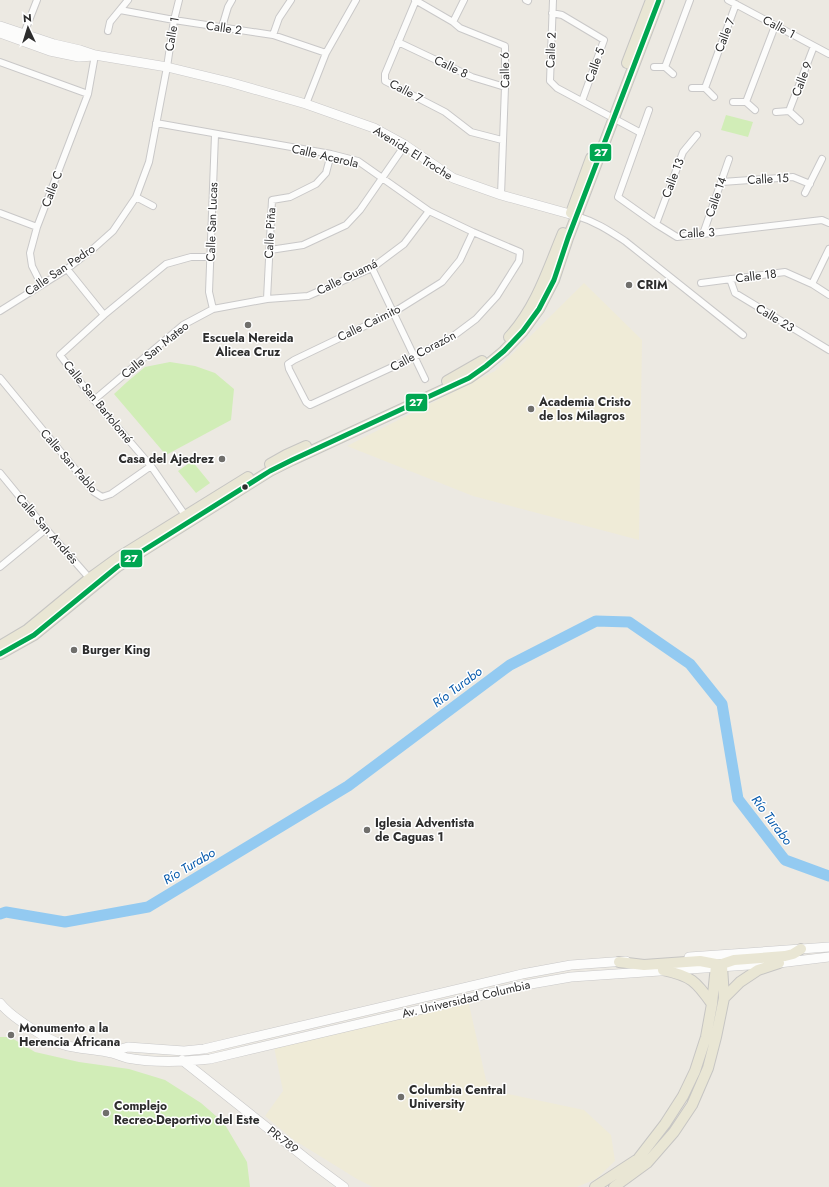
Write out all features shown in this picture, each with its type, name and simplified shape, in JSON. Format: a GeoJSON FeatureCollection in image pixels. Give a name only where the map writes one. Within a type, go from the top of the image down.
{"type":"FeatureCollection","features":[{"type":"Feature","properties":{"kind":"main road"},"geometry":{"type":"LineString","coordinates":[[0,654],[34,634],[119,557],[187,518],[286,455],[303,451],[370,420],[430,389],[474,370],[512,334],[538,295],[574,214],[651,0]]}},
{"type":"Feature","properties":{"kind":"main road"},"geometry":{"type":"LineString","coordinates":[[610,117],[658,0]]}},
{"type":"Feature","properties":{"kind":"main road","name":"Avenida El Troche"},"geometry":{"type":"LineString","coordinates":[[0,26],[50,51],[79,57],[95,55],[167,67],[306,104],[374,128],[405,145],[453,178],[501,195],[574,214]]}},
{"type":"Feature","properties":{"kind":"main road","name":"Avenida El Troche"},"geometry":{"type":"LineString","coordinates":[[0,33],[22,38]]}},
{"type":"Feature","properties":{"kind":"main road"},"geometry":{"type":"LineString","coordinates":[[0,646],[27,630],[92,582]]}},
{"type":"Feature","properties":{"kind":"main road","name":"Av. Universidad Columbia"},"geometry":{"type":"LineString","coordinates":[[108,1052],[128,1047],[184,1051],[204,1049],[522,974],[571,965],[829,948]]}},
{"type":"Feature","properties":{"kind":"main road"},"geometry":{"type":"LineString","coordinates":[[619,962],[637,965],[698,962],[719,966],[734,960],[785,956],[793,954],[801,949]]}},
{"type":"Feature","properties":{"kind":"main road","name":"Av. Universidad Columbia"},"geometry":{"type":"LineString","coordinates":[[1,1009],[35,1031],[64,1045],[108,1052],[126,1058],[150,1061],[184,1062],[210,1059],[524,985],[571,977],[779,963],[829,957]]}},
{"type":"Feature","properties":{"kind":"main road"},"geometry":{"type":"LineString","coordinates":[[724,998],[740,982],[758,970],[779,963]]}},
{"type":"Feature","properties":{"kind":"main road"},"geometry":{"type":"LineString","coordinates":[[614,1187],[647,1163],[674,1132],[692,1105],[708,1068],[724,998],[719,966]]}},
{"type":"Feature","properties":{"kind":"main road"},"geometry":{"type":"LineString","coordinates":[[595,1187],[638,1159],[669,1118],[683,1096],[695,1071],[706,1037],[719,966]]}},
{"type":"Feature","properties":{"kind":"main road"},"geometry":{"type":"LineString","coordinates":[[663,970],[679,974],[696,982],[702,988],[712,1004]]}},
{"type":"Feature","properties":{"kind":"main road"},"geometry":{"type":"LineString","coordinates":[[351,1014],[354,1025]]}},
{"type":"Feature","properties":{"kind":"main road"},"geometry":{"type":"LineString","coordinates":[[142,1048],[153,1053],[174,1056],[184,1062],[190,1057],[196,1055],[248,1043],[265,1035]]}},
{"type":"Feature","properties":{"kind":"main road"},"geometry":{"type":"LineString","coordinates":[[202,1077],[203,1070],[210,1059]]}},
{"type":"Feature","properties":{"kind":"main road","name":"PR-789"},"geometry":{"type":"LineString","coordinates":[[184,1062],[344,1187]]}},
{"type":"Feature","properties":{"kind":"street"},"geometry":{"type":"LineString","coordinates":[[22,38],[37,0]]}},
{"type":"Feature","properties":{"kind":"street"},"geometry":{"type":"LineString","coordinates":[[108,31],[110,22],[128,0]]}},
{"type":"Feature","properties":{"kind":"street","name":"Calle 1"},"geometry":{"type":"LineString","coordinates":[[167,67],[174,20],[179,0]]}},
{"type":"Feature","properties":{"kind":"street"},"geometry":{"type":"LineString","coordinates":[[222,27],[228,7],[232,0]]}},
{"type":"Feature","properties":{"kind":"street"},"geometry":{"type":"LineString","coordinates":[[273,35],[279,18],[291,0]]}},
{"type":"Feature","properties":{"kind":"street"},"geometry":{"type":"LineString","coordinates":[[306,104],[326,53],[356,0]]}},
{"type":"Feature","properties":{"kind":"street","name":"Calle 6"},"geometry":{"type":"LineString","coordinates":[[415,0],[454,22],[460,28],[505,46],[501,195]]}},
{"type":"Feature","properties":{"kind":"street","name":"Calle 7"},"geometry":{"type":"LineString","coordinates":[[415,0],[385,74],[385,81],[445,112],[471,132],[502,140]]}},
{"type":"Feature","properties":{"kind":"street"},"geometry":{"type":"LineString","coordinates":[[454,22],[464,0]]}},
{"type":"Feature","properties":{"kind":"street","name":"Calle 2"},"geometry":{"type":"LineString","coordinates":[[553,0],[550,81],[557,88],[641,133]]}},
{"type":"Feature","properties":{"kind":"street"},"geometry":{"type":"LineString","coordinates":[[665,67],[690,0]]}},
{"type":"Feature","properties":{"kind":"street","name":"Calle 1"},"geometry":{"type":"LineString","coordinates":[[728,0],[829,54]]}},
{"type":"Feature","properties":{"kind":"street","name":"Calle 7"},"geometry":{"type":"LineString","coordinates":[[705,88],[736,4]]}},
{"type":"Feature","properties":{"kind":"street","name":"Calle 2"},"geometry":{"type":"LineString","coordinates":[[120,10],[273,35],[326,53]]}},
{"type":"Feature","properties":{"kind":"street","name":"Calle 5"},"geometry":{"type":"LineString","coordinates":[[552,13],[562,15],[604,40],[582,102]]}},
{"type":"Feature","properties":{"kind":"street"},"geometry":{"type":"LineString","coordinates":[[746,102],[776,26]]}},
{"type":"Feature","properties":{"kind":"street","name":"Calle 8"},"geometry":{"type":"LineString","coordinates":[[398,42],[472,77],[505,87]]}},
{"type":"Feature","properties":{"kind":"street","name":"Calle 9"},"geometry":{"type":"LineString","coordinates":[[789,112],[814,46]]}},
{"type":"Feature","properties":{"kind":"street","name":"Calle C"},"geometry":{"type":"LineString","coordinates":[[41,284],[32,266],[30,252],[37,227],[88,94],[95,55]]}},
{"type":"Feature","properties":{"kind":"street"},"geometry":{"type":"LineString","coordinates":[[0,62],[88,94]]}},
{"type":"Feature","properties":{"kind":"street","name":"Calle San Pedro"},"geometry":{"type":"LineString","coordinates":[[0,310],[67,269],[113,231],[136,197],[149,162],[167,67]]}},
{"type":"Feature","properties":{"kind":"street"},"geometry":{"type":"LineString","coordinates":[[654,67],[665,67],[673,74]]}},
{"type":"Feature","properties":{"kind":"street"},"geometry":{"type":"LineString","coordinates":[[692,88],[705,88],[714,97]]}},
{"type":"Feature","properties":{"kind":"street"},"geometry":{"type":"LineString","coordinates":[[733,102],[746,102],[755,110]]}},
{"type":"Feature","properties":{"kind":"street"},"geometry":{"type":"LineString","coordinates":[[641,133],[649,110]]}},
{"type":"Feature","properties":{"kind":"street"},"geometry":{"type":"LineString","coordinates":[[776,112],[789,112],[800,121]]}},
{"type":"Feature","properties":{"kind":"street","name":"Calle Acerola"},"geometry":{"type":"LineString","coordinates":[[156,124],[331,154],[358,161],[429,211],[520,252]]}},
{"type":"Feature","properties":{"kind":"street","name":"Calle 3"},"geometry":{"type":"LineString","coordinates":[[641,133],[618,197],[677,237],[822,220],[829,222]]}},
{"type":"Feature","properties":{"kind":"street","name":"Calle San Lucas"},"geometry":{"type":"LineString","coordinates":[[213,309],[209,292],[215,135]]}},
{"type":"Feature","properties":{"kind":"street","name":"Calle 13"},"geometry":{"type":"LineString","coordinates":[[656,224],[683,152],[697,135]]}},
{"type":"Feature","properties":{"kind":"street"},"geometry":{"type":"LineString","coordinates":[[270,250],[303,245],[346,224],[360,210],[405,145]]}},
{"type":"Feature","properties":{"kind":"street","name":"Calle Piña"},"geometry":{"type":"LineString","coordinates":[[267,299],[272,200],[290,197],[316,184],[326,173],[331,154]]}},
{"type":"Feature","properties":{"kind":"street","name":"Calle 14"},"geometry":{"type":"LineString","coordinates":[[703,234],[729,159]]}},
{"type":"Feature","properties":{"kind":"street"},"geometry":{"type":"LineString","coordinates":[[805,193],[822,159]]}},
{"type":"Feature","properties":{"kind":"street","name":"Calle 15"},"geometry":{"type":"LineString","coordinates":[[722,182],[793,177],[810,184]]}},
{"type":"Feature","properties":{"kind":"street"},"geometry":{"type":"LineString","coordinates":[[136,197],[153,206]]}},
{"type":"Feature","properties":{"kind":"street","name":"Calle Guamá"},"geometry":{"type":"LineString","coordinates":[[267,299],[308,296],[372,268],[404,244],[429,211]]}},
{"type":"Feature","properties":{"kind":"street"},"geometry":{"type":"LineString","coordinates":[[0,213],[37,227]]}},
{"type":"Feature","properties":{"kind":"street","name":"Avenida El Troche"},"geometry":{"type":"LineString","coordinates":[[574,214],[604,227],[625,241],[743,335]]}},
{"type":"Feature","properties":{"kind":"street","name":"Calle Caimito"},"geometry":{"type":"LineString","coordinates":[[315,402],[310,405],[306,402],[289,369],[288,364],[394,312],[442,282],[460,260],[473,232]]}},
{"type":"Feature","properties":{"kind":"street"},"geometry":{"type":"LineString","coordinates":[[812,284],[829,249]]}},
{"type":"Feature","properties":{"kind":"street","name":"Calle Corazón"},"geometry":{"type":"LineString","coordinates":[[315,402],[414,357],[452,337],[476,319],[497,296],[519,261],[520,252]]}},
{"type":"Feature","properties":{"kind":"street","name":"Calle San Bartolomé"},"geometry":{"type":"LineString","coordinates":[[187,518],[151,466],[94,400],[60,355],[104,315],[166,264],[191,257],[210,257]]}},
{"type":"Feature","properties":{"kind":"street"},"geometry":{"type":"LineString","coordinates":[[372,268],[425,379]]}},
{"type":"Feature","properties":{"kind":"street"},"geometry":{"type":"LineString","coordinates":[[67,269],[104,315]]}},
{"type":"Feature","properties":{"kind":"street","name":"Calle 18"},"geometry":{"type":"LineString","coordinates":[[701,283],[785,272],[812,284],[829,295]]}},
{"type":"Feature","properties":{"kind":"street","name":"Calle 23"},"geometry":{"type":"LineString","coordinates":[[730,279],[735,293],[829,350]]}},
{"type":"Feature","properties":{"kind":"street","name":"Calle San Mateo"},"geometry":{"type":"LineString","coordinates":[[94,400],[183,325],[213,309],[267,299]]}},
{"type":"Feature","properties":{"kind":"street","name":"Calle San Pablo"},"geometry":{"type":"LineString","coordinates":[[0,378],[94,492],[102,497],[111,494],[151,466]]}},
{"type":"Feature","properties":{"kind":"street","name":"Calle San Andrés"},"geometry":{"type":"LineString","coordinates":[[0,473],[92,582]]}},
{"type":"Feature","properties":{"kind":"street"},"geometry":{"type":"LineString","coordinates":[[0,566],[46,529]]}},
{"type":"Feature","properties":{"kind":"shaded area","name":"Academia Cristo de los Milagros"},"geometry":{"type":"Polygon","coordinates":[[[584,283],[642,340],[639,540],[473,496],[347,446],[495,371],[584,283]]]}},
{"type":"Feature","properties":{"kind":"shaded area","name":"Columbia Central University"},"geometry":{"type":"Polygon","coordinates":[[[468,1000],[486,1080],[498,1092],[584,1110],[611,1135],[615,1161],[596,1179],[577,1187],[373,1187],[357,1179],[294,1140],[265,1116],[283,1091],[274,1047],[468,1000]]]}},
{"type":"Feature","properties":{"kind":"green space"},"geometry":{"type":"Polygon","coordinates":[[[726,115],[753,122],[748,137],[721,130],[726,115]]]}},
{"type":"Feature","properties":{"kind":"green space"},"geometry":{"type":"Polygon","coordinates":[[[170,362],[195,366],[215,373],[234,389],[231,420],[166,455],[114,394],[145,367],[170,362]]]}},
{"type":"Feature","properties":{"kind":"green space"},"geometry":{"type":"Polygon","coordinates":[[[192,461],[210,483],[196,493],[178,471],[192,461]]]}},
{"type":"Feature","properties":{"kind":"green space","name":"Complejo Recreo-Deportivo del Este"},"geometry":{"type":"Polygon","coordinates":[[[0,1037],[10,1037],[35,1052],[79,1062],[129,1069],[165,1080],[201,1103],[224,1123],[247,1162],[250,1187],[0,1187],[0,1037]]]}},
{"type":"Feature","properties":{"kind":"waterway","name":"Río Turabo"},"geometry":{"type":"LineString","coordinates":[[0,914],[6,912],[65,922],[148,907],[348,786],[510,665],[596,621],[629,622],[690,664],[722,704],[738,799],[785,860],[829,876]]}},
{"type":"Feature","properties":{"kind":"transit line","name":"27"},"geometry":{"type":"LineString","coordinates":[[0,654],[34,635],[117,567],[270,471],[469,378],[504,351],[523,331],[539,309],[554,280],[568,238],[659,0]]}},
{"type":"Feature","properties":{"kind":"place","name":"CRIM"},"geometry":{"type":"Point","coordinates":[629,285]}},
{"type":"Feature","properties":{"kind":"place","name":"Escuela Nereida Alicea Cruz"},"geometry":{"type":"Point","coordinates":[248,325]}},
{"type":"Feature","properties":{"kind":"place","name":"Academia Cristo de los Milagros"},"geometry":{"type":"Point","coordinates":[531,409]}},
{"type":"Feature","properties":{"kind":"place","name":"Casa del Ajedrez"},"geometry":{"type":"Point","coordinates":[222,459]}},
{"type":"Feature","properties":{"kind":"place","name":"Burger King"},"geometry":{"type":"Point","coordinates":[74,650]}},
{"type":"Feature","properties":{"kind":"place","name":"Iglesia Adventista de Caguas 1"},"geometry":{"type":"Point","coordinates":[367,830]}},
{"type":"Feature","properties":{"kind":"place","name":"Monumento a la Herencia Africana"},"geometry":{"type":"Point","coordinates":[11,1035]}},
{"type":"Feature","properties":{"kind":"place","name":"Columbia Central University"},"geometry":{"type":"Point","coordinates":[401,1097]}},
{"type":"Feature","properties":{"kind":"place","name":"Complejo Recreo-Deportivo del Este"},"geometry":{"type":"Point","coordinates":[106,1113]}}]}
